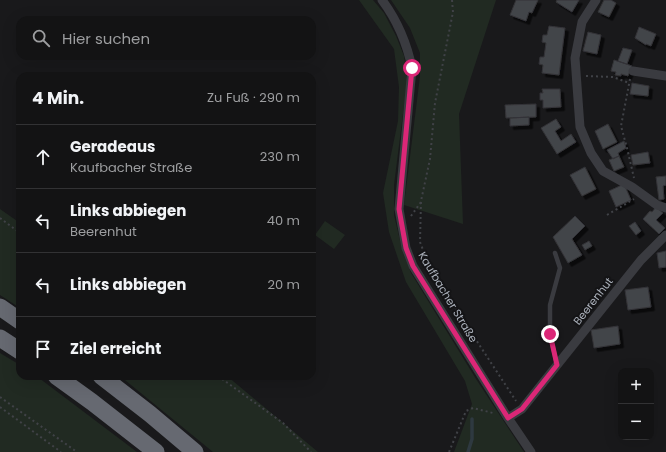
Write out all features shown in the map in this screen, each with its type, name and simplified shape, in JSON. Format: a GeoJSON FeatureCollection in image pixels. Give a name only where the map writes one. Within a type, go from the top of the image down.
{"type":"FeatureCollection","features":[{"type":"Feature","properties":{"kind":"highway"},"geometry":{"type":"LineString","coordinates":[[0,307],[16,318]]}},
{"type":"Feature","properties":{"kind":"highway"},"geometry":{"type":"LineString","coordinates":[[0,338],[16,348]]}},
{"type":"Feature","properties":{"kind":"highway"},"geometry":{"type":"LineString","coordinates":[[62,380],[156,452]]}},
{"type":"Feature","properties":{"kind":"highway"},"geometry":{"type":"LineString","coordinates":[[106,380],[195,452]]}},
{"type":"Feature","properties":{"kind":"street","name":"Kaufbacher Straße"},"geometry":{"type":"LineString","coordinates":[[382,0],[391,12],[408,50],[412,68],[399,209],[406,248],[413,266],[508,418],[531,452]]}},
{"type":"Feature","properties":{"kind":"street"},"geometry":{"type":"LineString","coordinates":[[596,0],[582,22],[575,58],[580,127],[591,153],[603,171],[640,192],[657,205],[666,208]]}},
{"type":"Feature","properties":{"kind":"street"},"geometry":{"type":"LineString","coordinates":[[633,71],[666,76]]}},
{"type":"Feature","properties":{"kind":"street","name":"Beerenhut"},"geometry":{"type":"LineString","coordinates":[[508,418],[522,409],[641,260],[666,234]]}},
{"type":"Feature","properties":{"kind":"lane"},"geometry":{"type":"LineString","coordinates":[[555,253],[560,268],[550,305],[550,334],[557,365]]}},
{"type":"Feature","properties":{"kind":"path"},"geometry":{"type":"LineString","coordinates":[[452,0],[453,12],[435,103],[430,159],[421,201],[420,242],[431,271],[522,409]]}},
{"type":"Feature","properties":{"kind":"path"},"geometry":{"type":"LineString","coordinates":[[632,187],[634,179],[628,148],[621,126],[629,83],[633,71]]}},
{"type":"Feature","properties":{"kind":"path"},"geometry":{"type":"LineString","coordinates":[[576,76],[613,77],[629,83]]}},
{"type":"Feature","properties":{"kind":"path"},"geometry":{"type":"LineString","coordinates":[[607,215],[633,200],[640,192]]}},
{"type":"Feature","properties":{"kind":"path"},"geometry":{"type":"LineString","coordinates":[[403,231],[408,220],[421,201]]}},
{"type":"Feature","properties":{"kind":"path"},"geometry":{"type":"LineString","coordinates":[[0,218],[16,230]]}},
{"type":"Feature","properties":{"kind":"path"},"geometry":{"type":"LineString","coordinates":[[223,380],[283,424],[311,452]]}},
{"type":"Feature","properties":{"kind":"path"},"geometry":{"type":"LineString","coordinates":[[0,397],[77,452]]}},
{"type":"Feature","properties":{"kind":"path"},"geometry":{"type":"LineString","coordinates":[[0,407],[61,452]]}},
{"type":"Feature","properties":{"kind":"path"},"geometry":{"type":"LineString","coordinates":[[449,452],[466,411],[475,408],[508,418]]}},
{"type":"Feature","properties":{"kind":"shaded area"},"geometry":{"type":"Polygon","coordinates":[[[359,0],[373,0],[384,13],[404,56],[407,82],[394,185],[394,215],[403,253],[411,273],[476,379],[524,452],[454,452],[472,404],[465,381],[406,282],[389,232],[383,193],[398,121],[399,87],[394,49],[359,0]]]}},
{"type":"Feature","properties":{"kind":"shaded area"},"geometry":{"type":"Polygon","coordinates":[[[391,0],[496,0],[459,114],[463,224],[404,205],[420,76],[420,53],[410,28],[391,0]]]}},
{"type":"Feature","properties":{"kind":"shaded area"},"geometry":{"type":"Polygon","coordinates":[[[0,209],[16,220],[16,305],[0,295],[0,209]]]}},
{"type":"Feature","properties":{"kind":"shaded area"},"geometry":{"type":"Polygon","coordinates":[[[325,221],[345,235],[334,249],[316,236],[325,221]]]}},
{"type":"Feature","properties":{"kind":"shaded area"},"geometry":{"type":"Polygon","coordinates":[[[0,353],[16,363],[16,380],[42,380],[137,452],[0,452],[0,353]]]}},
{"type":"Feature","properties":{"kind":"shaded area"},"geometry":{"type":"Polygon","coordinates":[[[125,380],[232,380],[318,452],[213,452],[125,380]]]}},
{"type":"Feature","properties":{"kind":"building"},"geometry":{"type":"Polygon","coordinates":[[[516,0],[538,0],[532,13],[529,12],[526,21],[510,15],[516,0]]]}},
{"type":"Feature","properties":{"kind":"building"},"geometry":{"type":"Polygon","coordinates":[[[557,0],[579,0],[572,12],[556,2],[557,0]]]}},
{"type":"Feature","properties":{"kind":"building"},"geometry":{"type":"Polygon","coordinates":[[[604,0],[611,0],[616,3],[609,17],[598,12],[604,0]]]}},
{"type":"Feature","properties":{"kind":"building"},"geometry":{"type":"Polygon","coordinates":[[[549,26],[565,28],[559,75],[542,73],[543,65],[539,64],[540,57],[544,57],[546,43],[542,42],[543,35],[547,35],[549,26]]]}},
{"type":"Feature","properties":{"kind":"building"},"geometry":{"type":"Polygon","coordinates":[[[639,27],[656,34],[651,46],[646,45],[635,38],[639,27]]]}},
{"type":"Feature","properties":{"kind":"building"},"geometry":{"type":"Polygon","coordinates":[[[588,32],[601,35],[597,54],[583,51],[588,32]]]}},
{"type":"Feature","properties":{"kind":"building"},"geometry":{"type":"Polygon","coordinates":[[[623,48],[632,50],[627,64],[618,61],[623,48]]]}},
{"type":"Feature","properties":{"kind":"building"},"geometry":{"type":"Polygon","coordinates":[[[614,60],[632,66],[628,76],[621,74],[621,76],[615,75],[616,72],[611,71],[614,60]]]}},
{"type":"Feature","properties":{"kind":"building"},"geometry":{"type":"Polygon","coordinates":[[[632,83],[649,86],[648,96],[630,94],[632,83]]]}},
{"type":"Feature","properties":{"kind":"building"},"geometry":{"type":"Polygon","coordinates":[[[542,89],[560,89],[561,107],[543,108],[543,100],[540,100],[540,93],[543,93],[542,89]]]}},
{"type":"Feature","properties":{"kind":"building"},"geometry":{"type":"Polygon","coordinates":[[[536,104],[536,117],[506,118],[505,105],[536,104]]]}},
{"type":"Feature","properties":{"kind":"building"},"geometry":{"type":"Polygon","coordinates":[[[529,117],[529,125],[510,126],[510,118],[529,117]]]}},
{"type":"Feature","properties":{"kind":"building"},"geometry":{"type":"Polygon","coordinates":[[[556,119],[561,127],[555,131],[561,141],[571,134],[576,142],[557,154],[541,128],[556,119]]]}},
{"type":"Feature","properties":{"kind":"building"},"geometry":{"type":"Polygon","coordinates":[[[608,124],[617,142],[603,149],[595,131],[608,124]]]}},
{"type":"Feature","properties":{"kind":"building"},"geometry":{"type":"Polygon","coordinates":[[[624,141],[626,148],[618,153],[619,156],[613,159],[607,150],[624,141]]]}},
{"type":"Feature","properties":{"kind":"building"},"geometry":{"type":"Polygon","coordinates":[[[648,152],[650,163],[633,165],[631,155],[648,152]]]}},
{"type":"Feature","properties":{"kind":"building"},"geometry":{"type":"Polygon","coordinates":[[[619,156],[624,167],[614,171],[609,160],[619,156]]]}},
{"type":"Feature","properties":{"kind":"building"},"geometry":{"type":"Polygon","coordinates":[[[585,167],[596,189],[582,196],[570,175],[585,167]]]}},
{"type":"Feature","properties":{"kind":"building"},"geometry":{"type":"Polygon","coordinates":[[[666,176],[666,185],[663,186],[664,199],[659,200],[656,177],[666,176]]]}},
{"type":"Feature","properties":{"kind":"building"},"geometry":{"type":"Polygon","coordinates":[[[624,184],[631,200],[616,207],[609,191],[624,184]]]}},
{"type":"Feature","properties":{"kind":"building"},"geometry":{"type":"Polygon","coordinates":[[[656,207],[663,213],[656,220],[665,228],[659,234],[643,219],[656,207]]]}},
{"type":"Feature","properties":{"kind":"building"},"geometry":{"type":"Polygon","coordinates":[[[575,216],[585,226],[572,239],[582,255],[568,263],[553,237],[575,216]]]}},
{"type":"Feature","properties":{"kind":"building"},"geometry":{"type":"Polygon","coordinates":[[[635,222],[641,231],[636,235],[629,226],[635,222]]]}},
{"type":"Feature","properties":{"kind":"building"},"geometry":{"type":"Polygon","coordinates":[[[589,241],[592,246],[585,250],[582,245],[589,241]]]}},
{"type":"Feature","properties":{"kind":"building"},"geometry":{"type":"Polygon","coordinates":[[[666,251],[666,267],[659,268],[657,253],[666,251]]]}},
{"type":"Feature","properties":{"kind":"building"},"geometry":{"type":"Polygon","coordinates":[[[648,287],[651,307],[628,310],[625,290],[648,287]]]}},
{"type":"Feature","properties":{"kind":"building"},"geometry":{"type":"Polygon","coordinates":[[[618,326],[620,344],[594,348],[591,330],[618,326]]]}},
{"type":"Feature","properties":{"kind":"waterway"},"geometry":{"type":"LineString","coordinates":[[468,452],[472,439],[472,419]]}},
{"type":"Feature","properties":{"kind":"route"},"geometry":{"type":"LineString","coordinates":[[412,68],[399,209],[406,248],[413,266],[508,418],[522,409],[557,365],[550,334]]}}]}
